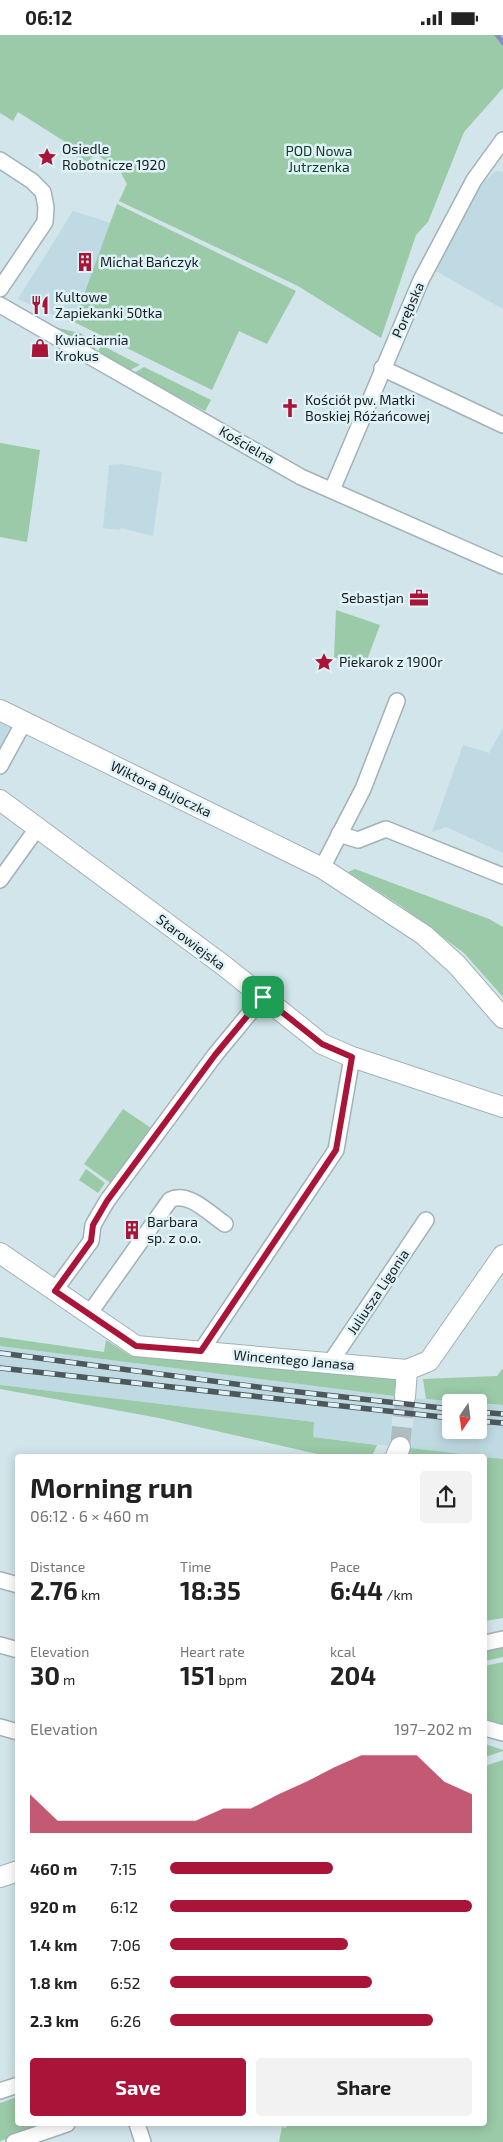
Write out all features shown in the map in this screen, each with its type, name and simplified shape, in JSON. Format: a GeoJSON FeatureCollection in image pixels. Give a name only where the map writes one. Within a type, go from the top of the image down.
{"type":"FeatureCollection","features":[{"type":"Feature","properties":{"kind":"street","name":"Porębska"},"geometry":{"type":"LineString","coordinates":[[332,490],[382,368],[421,280],[474,180],[503,140]]}},
{"type":"Feature","properties":{"kind":"street"},"geometry":{"type":"LineString","coordinates":[[0,160],[32,181],[43,192],[46,207],[45,222],[0,289]]}},
{"type":"Feature","properties":{"kind":"street","name":"Kościelna"},"geometry":{"type":"LineString","coordinates":[[0,305],[301,477],[503,566]]}},
{"type":"Feature","properties":{"kind":"street"},"geometry":{"type":"LineString","coordinates":[[382,368],[503,425]]}},
{"type":"Feature","properties":{"kind":"street"},"geometry":{"type":"LineString","coordinates":[[322,868],[374,765],[397,701]]}},
{"type":"Feature","properties":{"kind":"street","name":"Wiktora Bujoczka"},"geometry":{"type":"LineString","coordinates":[[0,709],[322,868],[424,935],[457,965],[503,1018]]}},
{"type":"Feature","properties":{"kind":"street"},"geometry":{"type":"LineString","coordinates":[[0,766],[24,722]]}},
{"type":"Feature","properties":{"kind":"street","name":"Starowiejska"},"geometry":{"type":"LineString","coordinates":[[0,800],[263,997],[322,1044],[352,1057],[503,1107]]}},
{"type":"Feature","properties":{"kind":"street"},"geometry":{"type":"LineString","coordinates":[[0,881],[38,827]]}},
{"type":"Feature","properties":{"kind":"street"},"geometry":{"type":"LineString","coordinates":[[339,834],[358,840],[386,829],[503,876]]}},
{"type":"Feature","properties":{"kind":"street"},"geometry":{"type":"LineString","coordinates":[[55,1291],[91,1241],[93,1225],[107,1201],[210,1062],[263,997]]}},
{"type":"Feature","properties":{"kind":"street"},"geometry":{"type":"LineString","coordinates":[[201,1351],[336,1150],[352,1057]]}},
{"type":"Feature","properties":{"kind":"street"},"geometry":{"type":"LineString","coordinates":[[90,1314],[170,1200],[182,1197],[190,1200],[225,1224]]}},
{"type":"Feature","properties":{"kind":"street","name":"Juliusza Ligonia"},"geometry":{"type":"LineString","coordinates":[[330,1363],[426,1220]]}},
{"type":"Feature","properties":{"kind":"street","name":"Wincentego Janasa"},"geometry":{"type":"LineString","coordinates":[[0,1253],[136,1346],[407,1370]]}},
{"type":"Feature","properties":{"kind":"street"},"geometry":{"type":"LineString","coordinates":[[405,1397],[407,1370],[429,1361],[503,1255]]}},
{"type":"Feature","properties":{"kind":"street"},"geometry":{"type":"LineString","coordinates":[[0,1580],[15,1584]]}},
{"type":"Feature","properties":{"kind":"street"},"geometry":{"type":"LineString","coordinates":[[487,1643],[503,1639]]}},
{"type":"Feature","properties":{"kind":"street"},"geometry":{"type":"LineString","coordinates":[[0,1645],[15,1649]]}},
{"type":"Feature","properties":{"kind":"street"},"geometry":{"type":"LineString","coordinates":[[0,1727],[15,1731]]}},
{"type":"Feature","properties":{"kind":"street"},"geometry":{"type":"LineString","coordinates":[[487,1729],[503,1733]]}},
{"type":"Feature","properties":{"kind":"street"},"geometry":{"type":"LineString","coordinates":[[0,1877],[15,1872]]}},
{"type":"Feature","properties":{"kind":"street"},"geometry":{"type":"LineString","coordinates":[[0,2091],[15,2086]]}},
{"type":"Feature","properties":{"kind":"street"},"geometry":{"type":"LineString","coordinates":[[138,2126],[143,2142]]}},
{"type":"Feature","properties":{"kind":"street"},"geometry":{"type":"LineString","coordinates":[[14,2142],[48,2127]]}},
{"type":"Feature","properties":{"kind":"shaded area"},"geometry":{"type":"Polygon","coordinates":[[[496,171],[503,172],[503,309],[434,270],[483,182],[496,171]]]}},
{"type":"Feature","properties":{"kind":"shaded area"},"geometry":{"type":"Polygon","coordinates":[[[73,211],[111,223],[74,322],[71,323],[18,299],[73,211]]]}},
{"type":"Feature","properties":{"kind":"shaded area"},"geometry":{"type":"Polygon","coordinates":[[[122,464],[162,472],[153,536],[121,528],[120,530],[103,528],[109,465],[122,464]]]}},
{"type":"Feature","properties":{"kind":"shaded area"},"geometry":{"type":"Polygon","coordinates":[[[0,721],[11,727],[0,749],[0,721]]]}},
{"type":"Feature","properties":{"kind":"shaded area"},"geometry":{"type":"Polygon","coordinates":[[[503,728],[503,853],[446,827],[432,832],[463,745],[489,753],[503,728]]]}},
{"type":"Feature","properties":{"kind":"shaded area"},"geometry":{"type":"Polygon","coordinates":[[[0,1346],[394,1396],[390,1446],[313,1437],[313,1422],[0,1385],[0,1346]]]}},
{"type":"Feature","properties":{"kind":"shaded area"},"geometry":{"type":"Polygon","coordinates":[[[416,1398],[442,1400],[442,1439],[488,1439],[488,1404],[503,1405],[503,1459],[487,1457],[487,1454],[461,1454],[410,1448],[416,1398]]]}},
{"type":"Feature","properties":{"kind":"green space","name":"POD Nowa Jutrzenka"},"geometry":{"type":"Polygon","coordinates":[[[0,35],[503,35],[503,88],[464,132],[428,222],[416,235],[381,338],[298,286],[119,201],[127,184],[120,171],[95,153],[87,163],[64,147],[67,143],[18,112],[13,121],[0,113],[0,35]]]}},
{"type":"Feature","properties":{"kind":"green space"},"geometry":{"type":"Polygon","coordinates":[[[117,204],[296,291],[267,344],[239,331],[212,390],[74,322],[117,204]]]}},
{"type":"Feature","properties":{"kind":"green space"},"geometry":{"type":"Polygon","coordinates":[[[54,327],[80,333],[97,343],[94,350],[54,327]]]}},
{"type":"Feature","properties":{"kind":"green space"},"geometry":{"type":"Polygon","coordinates":[[[101,345],[140,365],[130,370],[98,352],[101,345]]]}},
{"type":"Feature","properties":{"kind":"green space"},"geometry":{"type":"Polygon","coordinates":[[[144,367],[211,400],[205,411],[134,373],[144,367]]]}},
{"type":"Feature","properties":{"kind":"green space"},"geometry":{"type":"Polygon","coordinates":[[[0,443],[40,450],[27,542],[0,537],[0,443]]]}},
{"type":"Feature","properties":{"kind":"green space"},"geometry":{"type":"Polygon","coordinates":[[[336,610],[380,625],[364,668],[334,658],[336,610]]]}},
{"type":"Feature","properties":{"kind":"green space"},"geometry":{"type":"Polygon","coordinates":[[[355,869],[489,919],[503,927],[503,997],[464,953],[401,906],[348,872],[355,869]]]}},
{"type":"Feature","properties":{"kind":"green space"},"geometry":{"type":"Polygon","coordinates":[[[123,1109],[151,1128],[112,1184],[84,1164],[123,1109]]]}},
{"type":"Feature","properties":{"kind":"green space"},"geometry":{"type":"Polygon","coordinates":[[[86,1169],[105,1183],[98,1193],[79,1180],[86,1169]]]}},
{"type":"Feature","properties":{"kind":"green space"},"geometry":{"type":"Polygon","coordinates":[[[0,1337],[104,1352],[106,1340],[131,1356],[396,1377],[394,1396],[0,1346],[0,1337]]]}},
{"type":"Feature","properties":{"kind":"green space"},"geometry":{"type":"Polygon","coordinates":[[[503,1368],[503,1405],[488,1404],[488,1394],[442,1394],[442,1400],[426,1399],[423,1379],[497,1376],[503,1368]]]}},
{"type":"Feature","properties":{"kind":"green space"},"geometry":{"type":"Polygon","coordinates":[[[0,1385],[314,1422],[313,1437],[377,1445],[373,1454],[317,1454],[159,1418],[0,1389],[0,1385]]]}},
{"type":"Feature","properties":{"kind":"green space"},"geometry":{"type":"Polygon","coordinates":[[[410,1448],[461,1454],[408,1454],[410,1448]]]}},
{"type":"Feature","properties":{"kind":"green space"},"geometry":{"type":"Polygon","coordinates":[[[487,1457],[503,1459],[503,1618],[487,1621],[487,1457]]]}},
{"type":"Feature","properties":{"kind":"green space"},"geometry":{"type":"Polygon","coordinates":[[[503,1647],[503,1657],[487,1661],[487,1650],[503,1647]]]}},
{"type":"Feature","properties":{"kind":"green space"},"geometry":{"type":"Polygon","coordinates":[[[503,1662],[503,1727],[487,1723],[487,1666],[503,1662]]]}},
{"type":"Feature","properties":{"kind":"green space"},"geometry":{"type":"Polygon","coordinates":[[[487,1745],[503,1750],[487,1756],[487,1745]]]}},
{"type":"Feature","properties":{"kind":"green space"},"geometry":{"type":"Polygon","coordinates":[[[503,1760],[503,2142],[279,2142],[282,2127],[286,2128],[286,2126],[487,2126],[487,1765],[503,1760]]]}},
{"type":"Feature","properties":{"kind":"green space"},"geometry":{"type":"Polygon","coordinates":[[[15,2098],[15,2126],[38,2126],[38,2128],[0,2141],[0,2103],[15,2098]]]}},
{"type":"Feature","properties":{"kind":"waterway"},"geometry":{"type":"LineString","coordinates":[[497,35],[503,43]]}},
{"type":"Feature","properties":{"kind":"tunnel"},"geometry":{"type":"LineString","coordinates":[[400,1447],[405,1397]]}},
{"type":"Feature","properties":{"kind":"railway"},"geometry":{"type":"LineString","coordinates":[[0,1353],[281,1390],[442,1408]]}},
{"type":"Feature","properties":{"kind":"railway"},"geometry":{"type":"LineString","coordinates":[[0,1368],[442,1417]]}},
{"type":"Feature","properties":{"kind":"railway"},"geometry":{"type":"LineString","coordinates":[[488,1413],[503,1414]]}},
{"type":"Feature","properties":{"kind":"railway"},"geometry":{"type":"LineString","coordinates":[[488,1422],[503,1423]]}},
{"type":"Feature","properties":{"kind":"place","name":"Osiedle Robotnicze 1920"},"geometry":{"type":"Point","coordinates":[47,157]}},
{"type":"Feature","properties":{"kind":"place","name":"Michał Bańczyk"},"geometry":{"type":"Point","coordinates":[85,262]}},
{"type":"Feature","properties":{"kind":"place","name":"Kultowe Zapiekanki 50tka"},"geometry":{"type":"Point","coordinates":[40,305]}},
{"type":"Feature","properties":{"kind":"place","name":"Kwiaciarnia Krokus"},"geometry":{"type":"Point","coordinates":[40,348]}},
{"type":"Feature","properties":{"kind":"place","name":"Kościół pw. Matki Boskiej Różańcowej"},"geometry":{"type":"Point","coordinates":[290,408]}},
{"type":"Feature","properties":{"kind":"place","name":"Sebastjan"},"geometry":{"type":"Point","coordinates":[419,598]}},
{"type":"Feature","properties":{"kind":"place","name":"Piekarok z 1900r"},"geometry":{"type":"Point","coordinates":[324,662]}},
{"type":"Feature","properties":{"kind":"place","name":"Barbara sp. z o.o."},"geometry":{"type":"Point","coordinates":[132,1230]}},
{"type":"Feature","properties":{"kind":"route"},"geometry":{"type":"LineString","coordinates":[[263,997],[296,1026],[322,1044],[352,1057],[342,1127],[336,1150],[201,1351],[136,1346],[55,1291],[91,1241],[93,1225],[107,1201],[215,1055],[263,997]]}}]}
